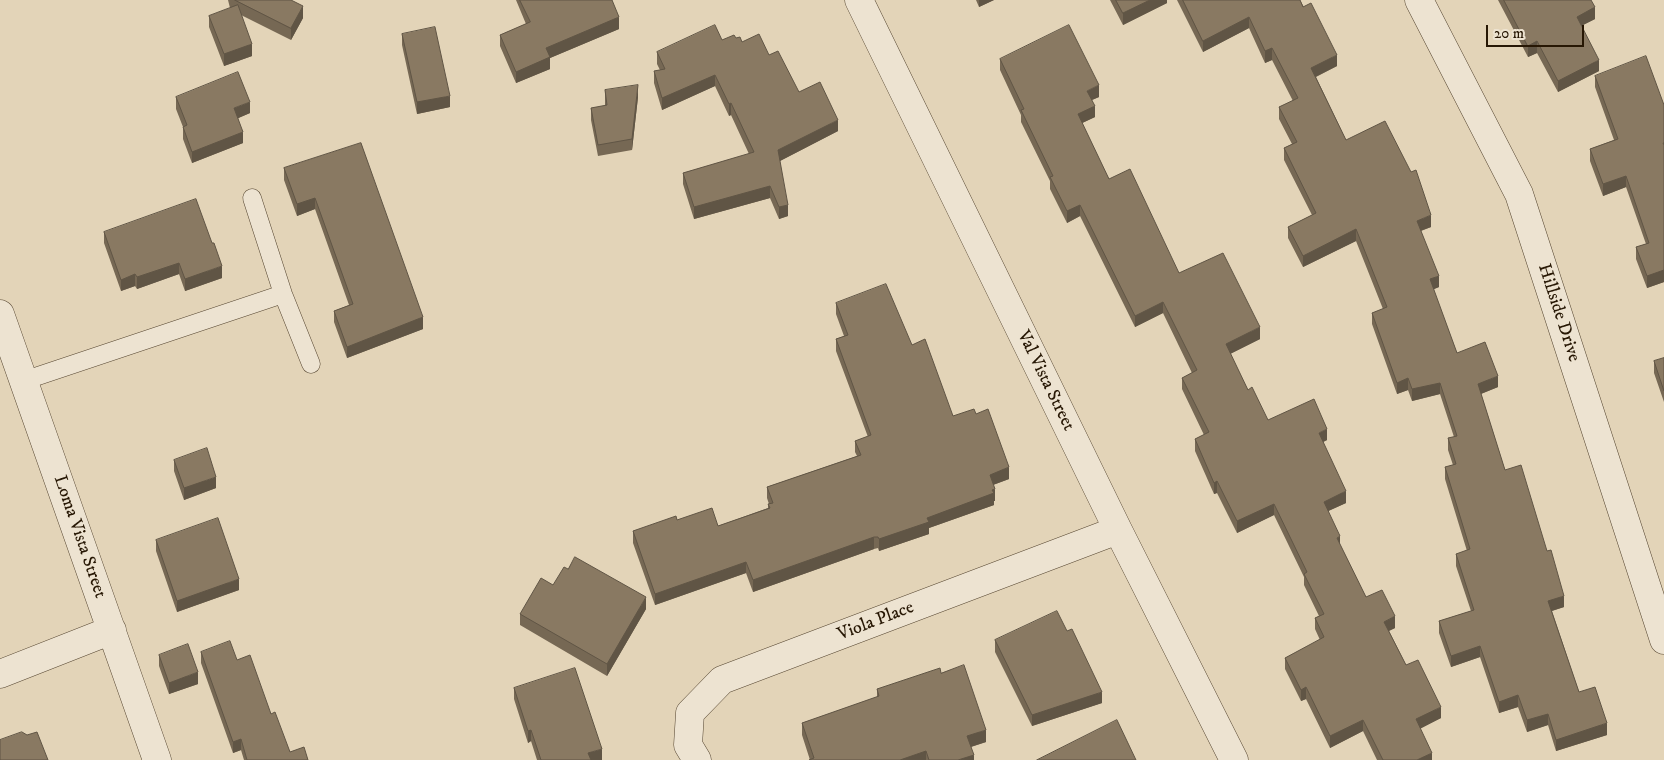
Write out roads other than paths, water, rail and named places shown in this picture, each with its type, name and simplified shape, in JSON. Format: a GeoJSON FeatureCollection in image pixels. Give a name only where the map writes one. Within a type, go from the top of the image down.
{"type":"FeatureCollection","features":[{"type":"Feature","properties":{"kind":"street","name":"Val Vista Street"},"geometry":{"type":"LineString","coordinates":[[859,0],[1118,530],[1234,760]]}},
{"type":"Feature","properties":{"kind":"street","name":"Hillside Drive"},"geometry":{"type":"LineString","coordinates":[[1419,0],[1519,194],[1664,640]]}},
{"type":"Feature","properties":{"kind":"street","name":"Loma Vista Street"},"geometry":{"type":"LineString","coordinates":[[0,314],[157,760]]}},
{"type":"Feature","properties":{"kind":"street","name":"Viola Place"},"geometry":{"type":"LineString","coordinates":[[697,760],[688,745],[690,713],[722,680],[1118,530]]}},
{"type":"Feature","properties":{"kind":"street"},"geometry":{"type":"LineString","coordinates":[[0,674],[112,630]]}},
{"type":"Feature","properties":{"kind":"lane"},"geometry":{"type":"LineString","coordinates":[[252,198],[283,294],[311,364]]}},
{"type":"Feature","properties":{"kind":"lane"},"geometry":{"type":"LineString","coordinates":[[24,381],[283,294]]}}]}
